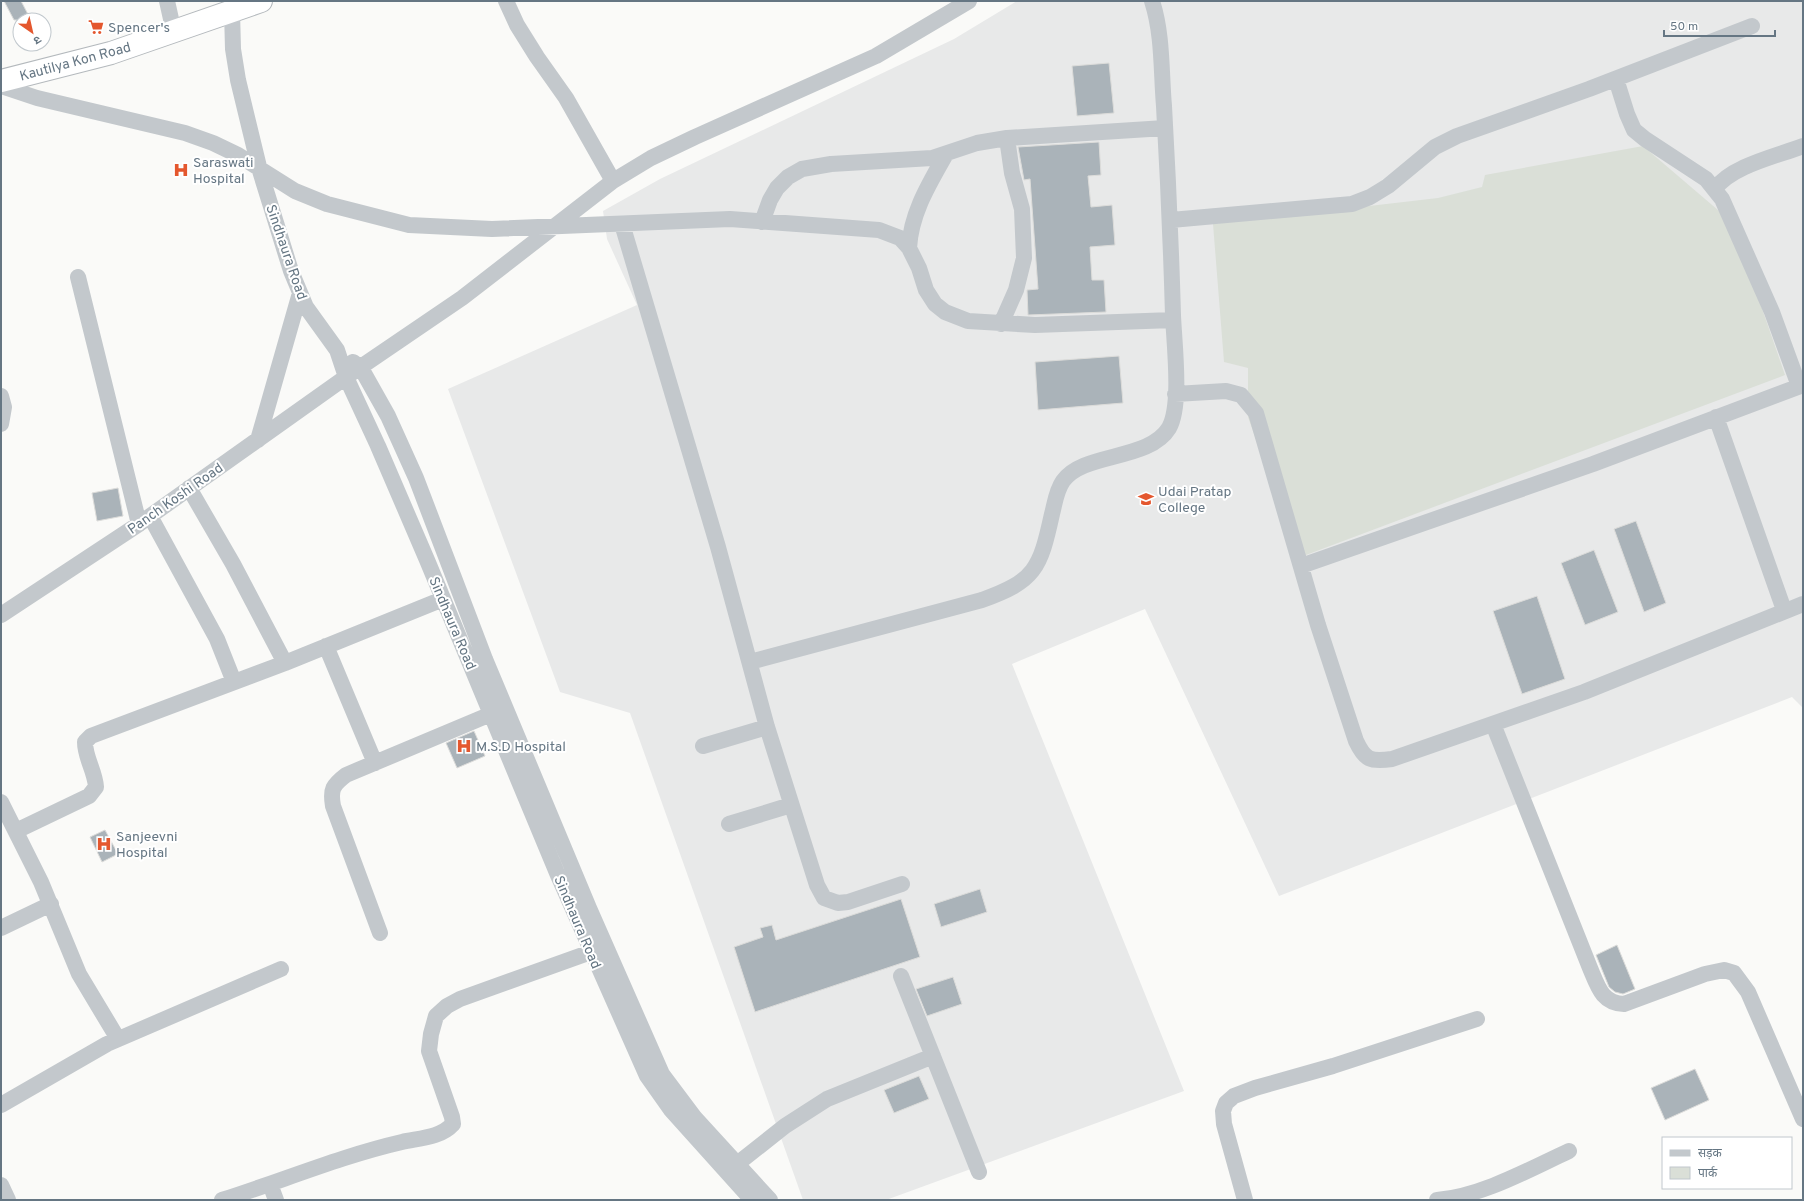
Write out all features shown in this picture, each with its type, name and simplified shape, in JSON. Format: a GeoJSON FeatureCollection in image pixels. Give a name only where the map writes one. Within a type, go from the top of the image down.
{"type":"FeatureCollection","features":[{"type":"Feature","properties":{"kind":"highway","name":"Kautilya Kon Road"},"geometry":{"type":"LineString","coordinates":[[1,67],[94,43],[169,10],[227,6],[261,1]]}},
{"type":"Feature","properties":{"kind":"highway","name":"Kautilya Kon Road"},"geometry":{"type":"LineString","coordinates":[[1,81],[111,53],[227,6]]}},
{"type":"Feature","properties":{"kind":"street"},"geometry":{"type":"LineString","coordinates":[[506,1],[517,25],[537,57],[566,98],[613,181]]}},
{"type":"Feature","properties":{"kind":"street","name":"Panch Koshi Road"},"geometry":{"type":"LineString","coordinates":[[1,615],[145,520],[346,377],[462,298],[556,226],[590,197],[613,181],[652,158],[683,143],[876,56],[969,1]]}},
{"type":"Feature","properties":{"kind":"street"},"geometry":{"type":"LineString","coordinates":[[750,662],[982,600],[1008,590],[1026,579],[1039,562],[1047,540],[1058,488],[1065,479],[1082,467],[1143,447],[1157,440],[1168,428],[1174,413],[1175,394],[1171,220],[1160,36],[1152,1]]}},
{"type":"Feature","properties":{"kind":"street","name":"Sindhaura Road"},"geometry":{"type":"LineString","coordinates":[[227,6],[233,49],[260,171],[289,264],[306,307],[337,350],[346,377],[378,446],[444,599],[591,952],[647,1076],[671,1110],[752,1200]]}},
{"type":"Feature","properties":{"kind":"street"},"geometry":{"type":"LineString","coordinates":[[1171,220],[1352,204],[1370,197],[1388,186],[1435,147],[1457,136],[1616,79],[1752,26]]}},
{"type":"Feature","properties":{"kind":"street"},"geometry":{"type":"LineString","coordinates":[[1301,566],[1593,464],[1801,385],[1772,312],[1722,199],[1706,179],[1645,140],[1634,130],[1626,114],[1616,79]]}},
{"type":"Feature","properties":{"kind":"street"},"geometry":{"type":"LineString","coordinates":[[1,86],[37,98],[185,133],[238,155],[260,171],[295,191],[327,204],[409,224],[492,229],[730,220],[879,230],[900,238],[909,248],[919,268],[926,290],[935,304],[945,312],[968,321],[1035,325],[1173,320]]}},
{"type":"Feature","properties":{"kind":"street"},"geometry":{"type":"LineString","coordinates":[[762,222],[770,200],[777,188],[788,177],[802,169],[831,164],[932,158],[977,143],[1007,138],[1165,128]]}},
{"type":"Feature","properties":{"kind":"street"},"geometry":{"type":"LineString","coordinates":[[1001,324],[1016,290],[1024,258],[1022,209],[1012,173],[1007,138]]}},
{"type":"Feature","properties":{"kind":"street"},"geometry":{"type":"LineString","coordinates":[[1715,189],[1720,182],[1732,174],[1803,146]]}},
{"type":"Feature","properties":{"kind":"street"},"geometry":{"type":"LineString","coordinates":[[909,248],[910,231],[914,218],[924,194],[946,154]]}},
{"type":"Feature","properties":{"kind":"street"},"geometry":{"type":"LineString","coordinates":[[622,224],[718,547],[767,726],[812,871],[824,898],[838,904],[902,884]]}},
{"type":"Feature","properties":{"kind":"street"},"geometry":{"type":"LineString","coordinates":[[78,277],[145,520],[217,639],[234,682]]}},
{"type":"Feature","properties":{"kind":"street"},"geometry":{"type":"LineString","coordinates":[[258,440],[300,293]]}},
{"type":"Feature","properties":{"kind":"street"},"geometry":{"type":"LineString","coordinates":[[337,350],[361,368],[388,416],[416,478],[485,659],[592,916],[662,1074],[695,1118],[770,1200]]}},
{"type":"Feature","properties":{"kind":"street"},"geometry":{"type":"LineString","coordinates":[[1175,394],[1226,391],[1241,395],[1256,413],[1318,625],[1354,735],[1361,752],[1367,759],[1378,761],[1392,759],[1584,692],[1784,610],[1803,604]]}},
{"type":"Feature","properties":{"kind":"street"},"geometry":{"type":"LineString","coordinates":[[1,396],[4,407],[1,424]]}},
{"type":"Feature","properties":{"kind":"street"},"geometry":{"type":"LineString","coordinates":[[1716,417],[1784,610]]}},
{"type":"Feature","properties":{"kind":"street"},"geometry":{"type":"LineString","coordinates":[[190,488],[233,564],[285,663]]}},
{"type":"Feature","properties":{"kind":"street"},"geometry":{"type":"LineString","coordinates":[[16,831],[89,796],[96,787],[95,778],[85,750],[85,742],[91,736],[285,663],[444,599]]}},
{"type":"Feature","properties":{"kind":"street"},"geometry":{"type":"LineString","coordinates":[[326,646],[376,763]]}},
{"type":"Feature","properties":{"kind":"street"},"geometry":{"type":"LineString","coordinates":[[380,933],[333,806],[331,795],[334,784],[346,775],[491,714]]}},
{"type":"Feature","properties":{"kind":"street"},"geometry":{"type":"LineString","coordinates":[[1493,724],[1590,968],[1605,998],[1613,1004],[1624,1004],[1705,974],[1724,970],[1734,973],[1748,992],[1803,1118]]}},
{"type":"Feature","properties":{"kind":"street"},"geometry":{"type":"LineString","coordinates":[[703,746],[767,726]]}},
{"type":"Feature","properties":{"kind":"street"},"geometry":{"type":"LineString","coordinates":[[1,802],[51,904],[79,974],[118,1039]]}},
{"type":"Feature","properties":{"kind":"street"},"geometry":{"type":"LineString","coordinates":[[729,824],[791,805]]}},
{"type":"Feature","properties":{"kind":"street"},"geometry":{"type":"LineString","coordinates":[[1,928],[51,904]]}},
{"type":"Feature","properties":{"kind":"street"},"geometry":{"type":"LineString","coordinates":[[222,1200],[379,1147],[436,1135],[447,1131],[453,1124],[452,1117],[429,1051],[431,1034],[436,1016],[447,1006],[460,999],[591,952]]}},
{"type":"Feature","properties":{"kind":"street"},"geometry":{"type":"LineString","coordinates":[[1,1105],[84,1056],[118,1039],[281,969]]}},
{"type":"Feature","properties":{"kind":"street"},"geometry":{"type":"LineString","coordinates":[[901,976],[979,1172]]}},
{"type":"Feature","properties":{"kind":"street"},"geometry":{"type":"LineString","coordinates":[[1245,1200],[1224,1124],[1223,1111],[1226,1103],[1234,1096],[1255,1088],[1333,1066],[1477,1019]]}},
{"type":"Feature","properties":{"kind":"street"},"geometry":{"type":"LineString","coordinates":[[737,1164],[773,1134],[821,1102],[933,1056]]}},
{"type":"Feature","properties":{"kind":"street"},"geometry":{"type":"LineString","coordinates":[[1437,1200],[1449,1199],[1512,1178],[1569,1151]]}},
{"type":"Feature","properties":{"kind":"street"},"geometry":{"type":"LineString","coordinates":[[270,1184],[276,1200]]}},
{"type":"Feature","properties":{"kind":"street"},"geometry":{"type":"LineString","coordinates":[[1,1185],[8,1200]]}},
{"type":"Feature","properties":{"kind":"shaded area","name":"Udai Pratap College"},"geometry":{"type":"Polygon","coordinates":[[[1017,1],[1803,1],[1803,708],[1792,697],[1279,896],[1145,609],[1012,664],[1184,1091],[886,1200],[803,1200],[630,713],[560,692],[448,389],[637,305],[607,239],[603,211],[660,179],[954,39],[1017,1]]]}},
{"type":"Feature","properties":{"kind":"green space"},"geometry":{"type":"Polygon","coordinates":[[[1643,146],[1732,222],[1785,375],[1298,558],[1248,417],[1248,368],[1224,362],[1213,224],[1438,198],[1482,187],[1485,175],[1643,146]]]}},
{"type":"Feature","properties":{"kind":"building"},"geometry":{"type":"Polygon","coordinates":[[[4,1],[21,1],[27,12],[12,12],[12,16],[4,1]]]}},
{"type":"Feature","properties":{"kind":"building"},"geometry":{"type":"Polygon","coordinates":[[[1109,63],[1114,113],[1077,116],[1072,66],[1109,63]]]}},
{"type":"Feature","properties":{"kind":"building"},"geometry":{"type":"Polygon","coordinates":[[[1099,142],[1101,175],[1088,176],[1091,207],[1112,205],[1115,245],[1090,247],[1092,280],[1104,280],[1106,312],[1028,315],[1027,290],[1038,289],[1030,179],[1024,180],[1018,147],[1099,142]]]}},
{"type":"Feature","properties":{"kind":"building"},"geometry":{"type":"Polygon","coordinates":[[[1119,356],[1123,403],[1038,410],[1035,362],[1119,356]]]}},
{"type":"Feature","properties":{"kind":"building"},"geometry":{"type":"Polygon","coordinates":[[[118,488],[123,516],[97,521],[92,493],[118,488]]]}},
{"type":"Feature","properties":{"kind":"building"},"geometry":{"type":"Polygon","coordinates":[[[1636,521],[1666,603],[1644,612],[1614,529],[1636,521]]]}},
{"type":"Feature","properties":{"kind":"building"},"geometry":{"type":"Polygon","coordinates":[[[1594,550],[1618,612],[1585,625],[1561,563],[1594,550]]]}},
{"type":"Feature","properties":{"kind":"building"},"geometry":{"type":"Polygon","coordinates":[[[1537,596],[1565,679],[1522,694],[1493,611],[1537,596]]]}},
{"type":"Feature","properties":{"kind":"building"},"geometry":{"type":"Polygon","coordinates":[[[474,731],[485,756],[457,768],[446,743],[474,731]]]}},
{"type":"Feature","properties":{"kind":"building"},"geometry":{"type":"Polygon","coordinates":[[[105,830],[118,854],[102,862],[90,837],[105,830]]]}},
{"type":"Feature","properties":{"kind":"building"},"geometry":{"type":"Polygon","coordinates":[[[980,889],[987,912],[941,927],[934,904],[980,889]]]}},
{"type":"Feature","properties":{"kind":"building"},"geometry":{"type":"Polygon","coordinates":[[[901,899],[920,957],[755,1012],[734,947],[763,937],[760,928],[772,925],[776,940],[901,899]]]}},
{"type":"Feature","properties":{"kind":"building"},"geometry":{"type":"Polygon","coordinates":[[[1617,945],[1635,989],[1623,994],[1615,992],[1609,987],[1596,955],[1617,945]]]}},
{"type":"Feature","properties":{"kind":"building"},"geometry":{"type":"Polygon","coordinates":[[[953,977],[962,1004],[927,1016],[916,989],[953,977]]]}},
{"type":"Feature","properties":{"kind":"building"},"geometry":{"type":"Polygon","coordinates":[[[1695,1069],[1709,1100],[1665,1120],[1651,1088],[1695,1069]]]}},
{"type":"Feature","properties":{"kind":"building"},"geometry":{"type":"Polygon","coordinates":[[[919,1076],[929,1099],[894,1113],[884,1090],[919,1076]]]}},
{"type":"Feature","properties":{"kind":"place","name":"Spencer's"},"geometry":{"type":"Point","coordinates":[96,27]}},
{"type":"Feature","properties":{"kind":"place","name":"Saraswati Hospital"},"geometry":{"type":"Point","coordinates":[181,170]}},
{"type":"Feature","properties":{"kind":"place","name":"Udai Pratap College"},"geometry":{"type":"Point","coordinates":[1146,499]}},
{"type":"Feature","properties":{"kind":"place","name":"M.S.D Hospital"},"geometry":{"type":"Point","coordinates":[464,746]}},
{"type":"Feature","properties":{"kind":"place","name":"Sanjeevni Hospital"},"geometry":{"type":"Point","coordinates":[104,844]}}]}
